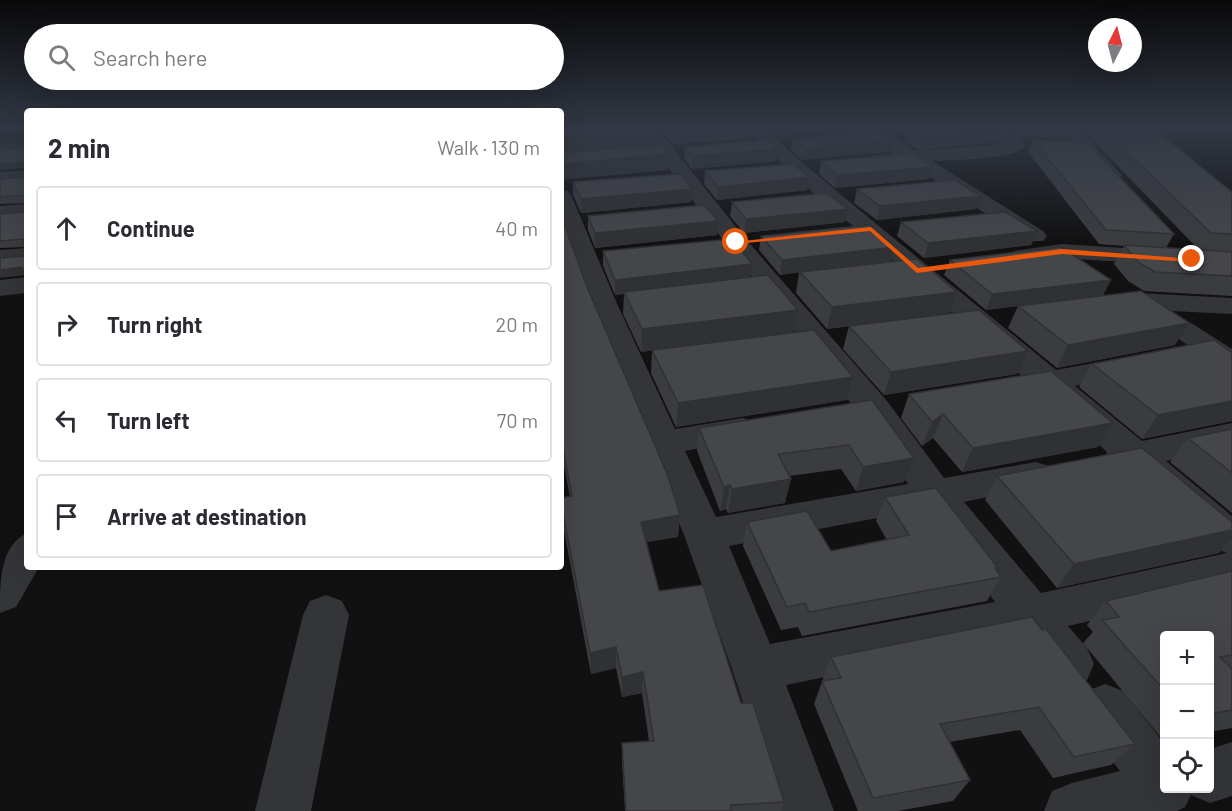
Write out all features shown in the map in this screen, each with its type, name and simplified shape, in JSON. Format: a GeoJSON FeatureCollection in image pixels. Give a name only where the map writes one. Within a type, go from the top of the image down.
{"type":"FeatureCollection","features":[{"type":"Feature","properties":{"kind":"street"},"geometry":{"type":"LineString","coordinates":[[677,166],[771,287],[835,338],[875,410],[935,494],[1032,615],[1160,781]]}},
{"type":"Feature","properties":{"kind":"street"},"geometry":{"type":"LineString","coordinates":[[794,166],[1137,455],[1232,539]]}},
{"type":"Feature","properties":{"kind":"street"},"geometry":{"type":"LineString","coordinates":[[926,166],[1062,251],[1222,356]]}},
{"type":"Feature","properties":{"kind":"street"},"geometry":{"type":"LineString","coordinates":[[1103,166],[1126,190]]}},
{"type":"Feature","properties":{"kind":"street"},"geometry":{"type":"LineString","coordinates":[[0,178],[24,176]]}},
{"type":"Feature","properties":{"kind":"street"},"geometry":{"type":"LineString","coordinates":[[919,188],[953,185]]}},
{"type":"Feature","properties":{"kind":"street"},"geometry":{"type":"LineString","coordinates":[[797,201],[863,194]]}},
{"type":"Feature","properties":{"kind":"street"},"geometry":{"type":"LineString","coordinates":[[575,202],[616,305],[642,362],[665,442],[756,669],[806,811]]}},
{"type":"Feature","properties":{"kind":"street"},"geometry":{"type":"LineString","coordinates":[[0,213],[24,211]]}},
{"type":"Feature","properties":{"kind":"street"},"geometry":{"type":"LineString","coordinates":[[970,219],[1003,216]]}},
{"type":"Feature","properties":{"kind":"street"},"geometry":{"type":"LineString","coordinates":[[838,232],[904,226]]}},
{"type":"Feature","properties":{"kind":"street"},"geometry":{"type":"LineString","coordinates":[[995,260],[1062,251],[1183,251],[1232,262]]}},
{"type":"Feature","properties":{"kind":"street"},"geometry":{"type":"LineString","coordinates":[[0,257],[24,255]]}},
{"type":"Feature","properties":{"kind":"street"},"geometry":{"type":"LineString","coordinates":[[881,274],[950,266]]}},
{"type":"Feature","properties":{"kind":"street"},"geometry":{"type":"LineString","coordinates":[[0,288],[24,285]]}},
{"type":"Feature","properties":{"kind":"street"},"geometry":{"type":"LineString","coordinates":[[1092,306],[1138,301],[1232,306]]}},
{"type":"Feature","properties":{"kind":"street"},"geometry":{"type":"LineString","coordinates":[[943,325],[1011,316]]}},
{"type":"Feature","properties":{"kind":"street"},"geometry":{"type":"LineString","coordinates":[[783,345],[835,338]]}},
{"type":"Feature","properties":{"kind":"street"},"geometry":{"type":"LineString","coordinates":[[1002,389],[1222,356]]}},
{"type":"Feature","properties":{"kind":"street"},"geometry":{"type":"LineString","coordinates":[[840,415],[910,404]]}},
{"type":"Feature","properties":{"kind":"street"},"geometry":{"type":"LineString","coordinates":[[665,442],[770,426]]}},
{"type":"Feature","properties":{"kind":"street"},"geometry":{"type":"LineString","coordinates":[[704,535],[935,494],[1232,435]]}},
{"type":"Feature","properties":{"kind":"street"},"geometry":{"type":"LineString","coordinates":[[0,594],[24,555]]}},
{"type":"Feature","properties":{"kind":"street"},"geometry":{"type":"LineString","coordinates":[[756,669],[1032,615],[1232,570]]}},
{"type":"Feature","properties":{"kind":"street"},"geometry":{"type":"LineString","coordinates":[[283,811],[326,615]]}},
{"type":"Feature","properties":{"kind":"street"},"geometry":{"type":"LineString","coordinates":[[1214,774],[1232,769]]}},
{"type":"Feature","properties":{"kind":"street"},"geometry":{"type":"LineString","coordinates":[[1072,811],[1160,789]]}},
{"type":"Feature","properties":{"kind":"street"},"geometry":{"type":"LineString","coordinates":[[1166,793],[1171,811]]}},
{"type":"Feature","properties":{"kind":"building"},"geometry":{"type":"Polygon","coordinates":[[[795,166],[809,177],[718,187],[705,171],[795,166]]]}},
{"type":"Feature","properties":{"kind":"building"},"geometry":{"type":"Polygon","coordinates":[[[827,166],[933,167],[837,175],[827,166]]]}},
{"type":"Feature","properties":{"kind":"building"},"geometry":{"type":"Polygon","coordinates":[[[1054,166],[1109,166],[1174,234],[1106,230],[1054,166]]]}},
{"type":"Feature","properties":{"kind":"building"},"geometry":{"type":"Polygon","coordinates":[[[1141,166],[1200,166],[1232,192],[1232,234],[1211,233],[1141,166]]]}},
{"type":"Feature","properties":{"kind":"building"},"geometry":{"type":"Polygon","coordinates":[[[681,174],[692,189],[581,199],[573,182],[681,174]]]}},
{"type":"Feature","properties":{"kind":"building"},"geometry":{"type":"Polygon","coordinates":[[[24,177],[24,195],[0,197],[0,179],[24,177]]]}},
{"type":"Feature","properties":{"kind":"building"},"geometry":{"type":"Polygon","coordinates":[[[955,180],[981,196],[880,206],[857,189],[955,180]]]}},
{"type":"Feature","properties":{"kind":"building"},"geometry":{"type":"Polygon","coordinates":[[[826,193],[848,209],[746,219],[732,202],[826,193]]]}},
{"type":"Feature","properties":{"kind":"building"},"geometry":{"type":"Polygon","coordinates":[[[704,205],[718,221],[595,233],[588,216],[704,205]]]}},
{"type":"Feature","properties":{"kind":"building"},"geometry":{"type":"Polygon","coordinates":[[[24,212],[24,239],[0,241],[0,214],[24,212]]]}},
{"type":"Feature","properties":{"kind":"building"},"geometry":{"type":"Polygon","coordinates":[[[1005,212],[1037,231],[928,243],[901,222],[1005,212]]]}},
{"type":"Feature","properties":{"kind":"building"},"geometry":{"type":"Polygon","coordinates":[[[564,223],[587,287],[668,476],[680,515],[641,522],[659,591],[703,585],[741,703],[753,703],[784,802],[731,805],[731,811],[626,811],[622,743],[654,741],[643,672],[622,677],[616,647],[590,653],[564,519],[564,497],[572,496],[564,454],[564,223]]]}},
{"type":"Feature","properties":{"kind":"building"},"geometry":{"type":"Polygon","coordinates":[[[869,225],[895,247],[782,260],[761,236],[869,225]]]}},
{"type":"Feature","properties":{"kind":"building"},"geometry":{"type":"Polygon","coordinates":[[[732,239],[752,264],[615,280],[603,251],[732,239]]]}},
{"type":"Feature","properties":{"kind":"building"},"geometry":{"type":"Polygon","coordinates":[[[1124,245],[1232,252],[1232,276],[1155,272],[1138,262],[1124,245]]]}},
{"type":"Feature","properties":{"kind":"building"},"geometry":{"type":"Polygon","coordinates":[[[1061,247],[1111,280],[992,294],[950,260],[1061,247]]]}},
{"type":"Feature","properties":{"kind":"building"},"geometry":{"type":"Polygon","coordinates":[[[24,256],[24,272],[22,267],[0,270],[0,258],[24,256]]]}},
{"type":"Feature","properties":{"kind":"building"},"geometry":{"type":"Polygon","coordinates":[[[917,259],[957,292],[832,307],[800,272],[917,259]]]}},
{"type":"Feature","properties":{"kind":"building"},"geometry":{"type":"Polygon","coordinates":[[[768,275],[798,310],[642,329],[624,292],[768,275]]]}},
{"type":"Feature","properties":{"kind":"building"},"geometry":{"type":"Polygon","coordinates":[[[1141,291],[1189,323],[1068,345],[1018,306],[1141,291]]]}},
{"type":"Feature","properties":{"kind":"building"},"geometry":{"type":"Polygon","coordinates":[[[979,310],[1028,351],[891,372],[849,326],[979,310]]]}},
{"type":"Feature","properties":{"kind":"building"},"geometry":{"type":"Polygon","coordinates":[[[814,330],[853,377],[678,403],[652,350],[814,330]]]}},
{"type":"Feature","properties":{"kind":"building"},"geometry":{"type":"Polygon","coordinates":[[[1214,340],[1232,353],[1232,401],[1158,415],[1092,364],[1214,340]]]}},
{"type":"Feature","properties":{"kind":"building"},"geometry":{"type":"Polygon","coordinates":[[[1051,371],[1113,423],[973,448],[943,414],[932,422],[909,394],[1051,371]]]}},
{"type":"Feature","properties":{"kind":"building"},"geometry":{"type":"Polygon","coordinates":[[[872,400],[914,458],[863,467],[849,445],[778,454],[791,479],[732,489],[730,485],[724,487],[699,428],[872,400]]]}},
{"type":"Feature","properties":{"kind":"building"},"geometry":{"type":"Polygon","coordinates":[[[1232,429],[1232,473],[1188,438],[1232,429]]]}},
{"type":"Feature","properties":{"kind":"building"},"geometry":{"type":"Polygon","coordinates":[[[1142,448],[1232,522],[1232,530],[1074,564],[997,476],[1142,448]]]}},
{"type":"Feature","properties":{"kind":"building"},"geometry":{"type":"Polygon","coordinates":[[[936,488],[998,568],[995,568],[1001,577],[809,612],[805,603],[787,607],[747,522],[807,511],[831,551],[909,535],[885,497],[936,488]]]}},
{"type":"Feature","properties":{"kind":"building"},"geometry":{"type":"Polygon","coordinates":[[[1232,571],[1232,655],[1220,657],[1232,669],[1232,710],[1214,713],[1214,631],[1160,631],[1160,685],[1102,620],[1119,617],[1106,601],[1232,571]]]}},
{"type":"Feature","properties":{"kind":"building"},"geometry":{"type":"Polygon","coordinates":[[[1032,617],[1042,630],[1046,629],[1135,744],[1074,757],[1039,707],[940,724],[970,780],[873,798],[822,681],[841,678],[831,657],[1032,617]]]}},
{"type":"Feature","properties":{"kind":"route"},"geometry":{"type":"LineString","coordinates":[[736,242],[871,229],[917,270],[1062,251],[1192,259]]}}]}
